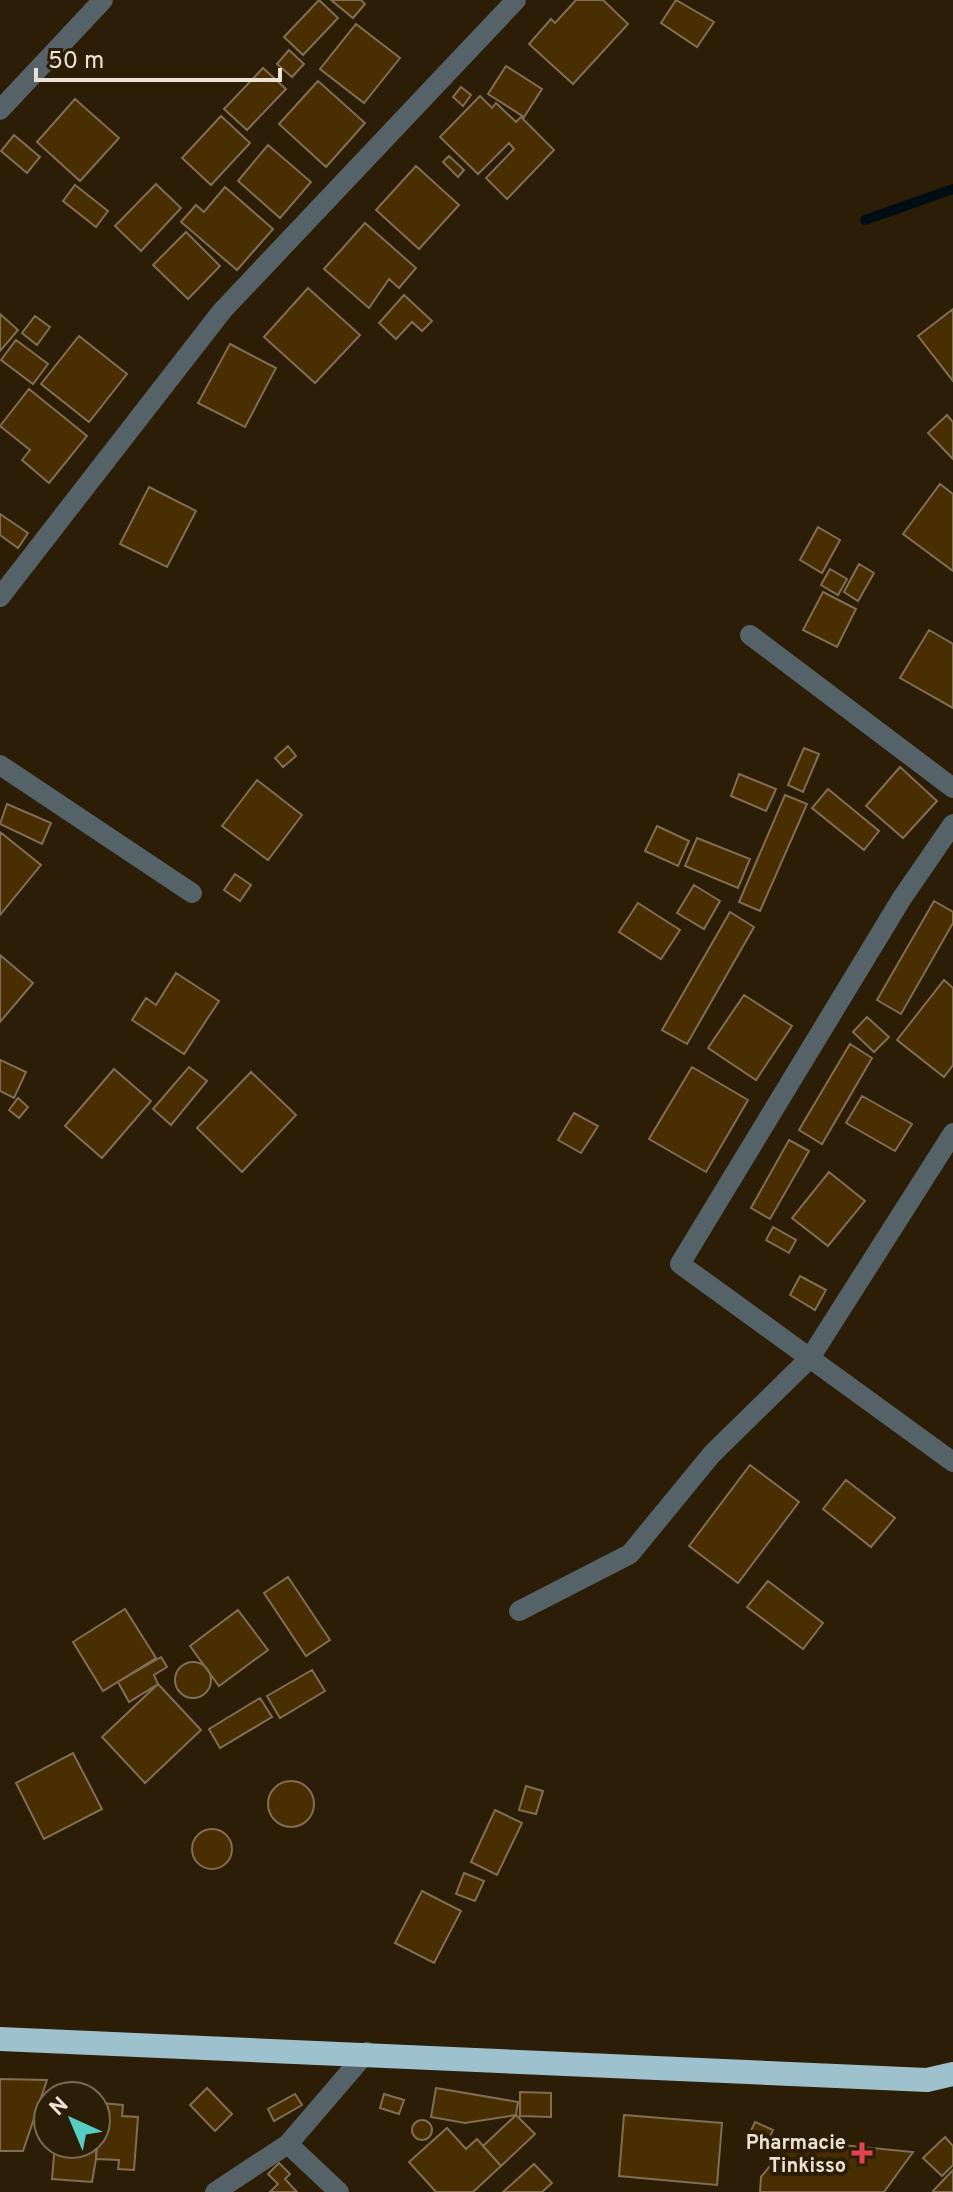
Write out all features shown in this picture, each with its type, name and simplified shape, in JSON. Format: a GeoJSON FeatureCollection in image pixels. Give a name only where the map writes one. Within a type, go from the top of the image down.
{"type":"FeatureCollection","features":[{"type":"Feature","properties":{"kind":"highway"},"geometry":{"type":"LineString","coordinates":[[0,2039],[367,2052],[927,2080],[953,2074]]}},
{"type":"Feature","properties":{"kind":"highway"},"geometry":{"type":"LineString","coordinates":[[927,2080],[953,2089]]}},
{"type":"Feature","properties":{"kind":"street"},"geometry":{"type":"LineString","coordinates":[[0,110],[103,0]]}},
{"type":"Feature","properties":{"kind":"street"},"geometry":{"type":"LineString","coordinates":[[0,597],[222,311],[516,0]]}},
{"type":"Feature","properties":{"kind":"street"},"geometry":{"type":"LineString","coordinates":[[750,635],[953,788]]}},
{"type":"Feature","properties":{"kind":"street"},"geometry":{"type":"LineString","coordinates":[[0,765],[192,893]]}},
{"type":"Feature","properties":{"kind":"street"},"geometry":{"type":"LineString","coordinates":[[953,824],[902,898],[680,1264],[953,1462]]}},
{"type":"Feature","properties":{"kind":"street"},"geometry":{"type":"LineString","coordinates":[[519,1611],[630,1554],[712,1454],[810,1358],[953,1133]]}},
{"type":"Feature","properties":{"kind":"street"},"geometry":{"type":"LineString","coordinates":[[215,2192],[288,2144],[367,2052]]}},
{"type":"Feature","properties":{"kind":"street"},"geometry":{"type":"LineString","coordinates":[[288,2144],[339,2192]]}},
{"type":"Feature","properties":{"kind":"building"},"geometry":{"type":"Polygon","coordinates":[[[319,0],[338,18],[303,55],[284,37],[319,0]]]}},
{"type":"Feature","properties":{"kind":"building"},"geometry":{"type":"Polygon","coordinates":[[[331,0],[361,0],[365,4],[353,18],[331,0]]]}},
{"type":"Feature","properties":{"kind":"building"},"geometry":{"type":"Polygon","coordinates":[[[576,0],[603,0],[628,24],[573,84],[529,44],[551,19],[555,23],[576,0]]]}},
{"type":"Feature","properties":{"kind":"building"},"geometry":{"type":"Polygon","coordinates":[[[676,0],[714,22],[697,47],[661,23],[676,0]]]}},
{"type":"Feature","properties":{"kind":"building"},"geometry":{"type":"Polygon","coordinates":[[[356,24],[400,58],[364,103],[320,69],[356,24]]]}},
{"type":"Feature","properties":{"kind":"building"},"geometry":{"type":"Polygon","coordinates":[[[289,50],[304,64],[292,77],[277,64],[289,50]]]}},
{"type":"Feature","properties":{"kind":"building"},"geometry":{"type":"Polygon","coordinates":[[[506,66],[542,89],[524,117],[488,94],[506,66]]]}},
{"type":"Feature","properties":{"kind":"building"},"geometry":{"type":"Polygon","coordinates":[[[263,68],[286,89],[247,130],[224,109],[263,68]]]}},
{"type":"Feature","properties":{"kind":"building"},"geometry":{"type":"Polygon","coordinates":[[[318,81],[365,123],[326,167],[279,124],[318,81]]]}},
{"type":"Feature","properties":{"kind":"building"},"geometry":{"type":"Polygon","coordinates":[[[461,87],[471,95],[463,106],[453,97],[461,87]]]}},
{"type":"Feature","properties":{"kind":"building"},"geometry":{"type":"Polygon","coordinates":[[[480,96],[492,108],[496,103],[516,122],[521,117],[554,150],[507,199],[486,178],[514,149],[509,143],[478,174],[440,137],[480,96]]]}},
{"type":"Feature","properties":{"kind":"building"},"geometry":{"type":"Polygon","coordinates":[[[75,99],[119,138],[80,181],[37,142],[75,99]]]}},
{"type":"Feature","properties":{"kind":"building"},"geometry":{"type":"Polygon","coordinates":[[[221,116],[250,143],[211,185],[182,158],[221,116]]]}},
{"type":"Feature","properties":{"kind":"building"},"geometry":{"type":"Polygon","coordinates":[[[14,135],[40,157],[27,173],[1,151],[14,135]]]}},
{"type":"Feature","properties":{"kind":"building"},"geometry":{"type":"Polygon","coordinates":[[[268,145],[311,182],[280,218],[238,181],[268,145]]]}},
{"type":"Feature","properties":{"kind":"building"},"geometry":{"type":"Polygon","coordinates":[[[449,156],[464,170],[458,177],[443,162],[449,156]]]}},
{"type":"Feature","properties":{"kind":"building"},"geometry":{"type":"Polygon","coordinates":[[[416,166],[459,205],[419,249],[376,210],[416,166]]]}},
{"type":"Feature","properties":{"kind":"building"},"geometry":{"type":"Polygon","coordinates":[[[156,184],[181,208],[141,251],[115,226],[156,184]]]}},
{"type":"Feature","properties":{"kind":"building"},"geometry":{"type":"Polygon","coordinates":[[[75,185],[108,211],[96,227],[63,201],[75,185]]]}},
{"type":"Feature","properties":{"kind":"building"},"geometry":{"type":"Polygon","coordinates":[[[225,187],[273,229],[237,270],[181,222],[196,205],[204,212],[225,187]]]}},
{"type":"Feature","properties":{"kind":"building"},"geometry":{"type":"Polygon","coordinates":[[[365,223],[416,268],[399,288],[389,279],[369,308],[324,269],[365,223]]]}},
{"type":"Feature","properties":{"kind":"building"},"geometry":{"type":"Polygon","coordinates":[[[186,232],[220,266],[188,299],[153,265],[186,232]]]}},
{"type":"Feature","properties":{"kind":"building"},"geometry":{"type":"Polygon","coordinates":[[[308,288],[360,335],[315,383],[264,337],[308,288]]]}},
{"type":"Feature","properties":{"kind":"building"},"geometry":{"type":"Polygon","coordinates":[[[404,295],[432,321],[422,331],[412,322],[396,339],[379,323],[404,295]]]}},
{"type":"Feature","properties":{"kind":"building"},"geometry":{"type":"Polygon","coordinates":[[[953,309],[953,381],[918,336],[953,309]]]}},
{"type":"Feature","properties":{"kind":"building"},"geometry":{"type":"Polygon","coordinates":[[[0,314],[18,330],[0,351],[0,314]]]}},
{"type":"Feature","properties":{"kind":"building"},"geometry":{"type":"Polygon","coordinates":[[[35,316],[50,327],[37,345],[22,333],[35,316]]]}},
{"type":"Feature","properties":{"kind":"building"},"geometry":{"type":"Polygon","coordinates":[[[79,336],[127,374],[89,422],[41,384],[79,336]]]}},
{"type":"Feature","properties":{"kind":"building"},"geometry":{"type":"Polygon","coordinates":[[[16,340],[48,364],[33,384],[1,360],[16,340]]]}},
{"type":"Feature","properties":{"kind":"building"},"geometry":{"type":"Polygon","coordinates":[[[230,344],[276,368],[245,427],[198,403],[230,344]]]}},
{"type":"Feature","properties":{"kind":"building"},"geometry":{"type":"Polygon","coordinates":[[[29,389],[87,436],[49,483],[22,460],[30,450],[0,426],[29,389]]]}},
{"type":"Feature","properties":{"kind":"building"},"geometry":{"type":"Polygon","coordinates":[[[947,415],[953,422],[953,459],[928,433],[947,415]]]}},
{"type":"Feature","properties":{"kind":"building"},"geometry":{"type":"Polygon","coordinates":[[[940,484],[953,494],[953,571],[903,534],[940,484]]]}},
{"type":"Feature","properties":{"kind":"building"},"geometry":{"type":"Polygon","coordinates":[[[149,487],[196,511],[167,567],[120,544],[149,487]]]}},
{"type":"Feature","properties":{"kind":"building"},"geometry":{"type":"Polygon","coordinates":[[[0,514],[28,533],[18,548],[0,535],[0,514]]]}},
{"type":"Feature","properties":{"kind":"building"},"geometry":{"type":"Polygon","coordinates":[[[818,527],[840,540],[822,573],[800,560],[818,527]]]}},
{"type":"Feature","properties":{"kind":"building"},"geometry":{"type":"Polygon","coordinates":[[[859,564],[874,573],[858,601],[844,592],[859,564]]]}},
{"type":"Feature","properties":{"kind":"building"},"geometry":{"type":"Polygon","coordinates":[[[830,569],[847,579],[838,595],[821,585],[830,569]]]}},
{"type":"Feature","properties":{"kind":"building"},"geometry":{"type":"Polygon","coordinates":[[[823,592],[856,609],[837,647],[803,630],[823,592]]]}},
{"type":"Feature","properties":{"kind":"building"},"geometry":{"type":"Polygon","coordinates":[[[929,630],[953,644],[953,708],[900,678],[929,630]]]}},
{"type":"Feature","properties":{"kind":"building"},"geometry":{"type":"Polygon","coordinates":[[[288,746],[296,756],[283,767],[275,758],[288,746]]]}},
{"type":"Feature","properties":{"kind":"building"},"geometry":{"type":"Polygon","coordinates":[[[804,748],[819,754],[803,792],[788,785],[804,748]]]}},
{"type":"Feature","properties":{"kind":"building"},"geometry":{"type":"Polygon","coordinates":[[[900,767],[937,801],[903,838],[866,806],[900,767]]]}},
{"type":"Feature","properties":{"kind":"building"},"geometry":{"type":"Polygon","coordinates":[[[739,774],[776,789],[766,811],[731,796],[739,774]]]}},
{"type":"Feature","properties":{"kind":"building"},"geometry":{"type":"Polygon","coordinates":[[[257,780],[302,815],[268,860],[222,826],[257,780]]]}},
{"type":"Feature","properties":{"kind":"building"},"geometry":{"type":"Polygon","coordinates":[[[828,789],[879,831],[864,850],[812,808],[828,789]]]}},
{"type":"Feature","properties":{"kind":"building"},"geometry":{"type":"Polygon","coordinates":[[[785,795],[807,804],[760,911],[739,902],[785,795]]]}},
{"type":"Feature","properties":{"kind":"building"},"geometry":{"type":"Polygon","coordinates":[[[7,804],[51,823],[42,844],[0,824],[7,804]]]}},
{"type":"Feature","properties":{"kind":"building"},"geometry":{"type":"Polygon","coordinates":[[[657,826],[689,841],[678,866],[645,851],[657,826]]]}},
{"type":"Feature","properties":{"kind":"building"},"geometry":{"type":"Polygon","coordinates":[[[0,832],[41,865],[0,915],[0,832]]]}},
{"type":"Feature","properties":{"kind":"building"},"geometry":{"type":"Polygon","coordinates":[[[697,838],[750,859],[738,888],[685,866],[697,838]]]}},
{"type":"Feature","properties":{"kind":"building"},"geometry":{"type":"Polygon","coordinates":[[[235,874],[251,885],[240,901],[224,890],[235,874]]]}},
{"type":"Feature","properties":{"kind":"building"},"geometry":{"type":"Polygon","coordinates":[[[694,885],[720,901],[704,929],[677,913],[694,885]]]}},
{"type":"Feature","properties":{"kind":"building"},"geometry":{"type":"Polygon","coordinates":[[[934,901],[953,912],[953,923],[901,1014],[877,1000],[934,901]]]}},
{"type":"Feature","properties":{"kind":"building"},"geometry":{"type":"Polygon","coordinates":[[[638,903],[680,930],[661,959],[619,932],[638,903]]]}},
{"type":"Feature","properties":{"kind":"building"},"geometry":{"type":"Polygon","coordinates":[[[730,912],[754,927],[687,1044],[662,1030],[730,912]]]}},
{"type":"Feature","properties":{"kind":"building"},"geometry":{"type":"Polygon","coordinates":[[[0,955],[33,983],[0,1022],[0,955]]]}},
{"type":"Feature","properties":{"kind":"building"},"geometry":{"type":"Polygon","coordinates":[[[176,973],[219,1001],[184,1054],[132,1020],[146,998],[156,1005],[176,973]]]}},
{"type":"Feature","properties":{"kind":"building"},"geometry":{"type":"Polygon","coordinates":[[[944,980],[953,988],[953,1065],[944,1077],[897,1040],[944,980]]]}},
{"type":"Feature","properties":{"kind":"building"},"geometry":{"type":"Polygon","coordinates":[[[744,995],[792,1026],[756,1080],[708,1048],[744,995]]]}},
{"type":"Feature","properties":{"kind":"building"},"geometry":{"type":"Polygon","coordinates":[[[867,1017],[889,1037],[874,1052],[853,1032],[867,1017]]]}},
{"type":"Feature","properties":{"kind":"building"},"geometry":{"type":"Polygon","coordinates":[[[850,1044],[872,1058],[822,1144],[799,1130],[850,1044]]]}},
{"type":"Feature","properties":{"kind":"building"},"geometry":{"type":"Polygon","coordinates":[[[0,1060],[26,1072],[14,1098],[0,1091],[0,1060]]]}},
{"type":"Feature","properties":{"kind":"building"},"geometry":{"type":"Polygon","coordinates":[[[189,1067],[207,1081],[171,1125],[153,1109],[189,1067]]]}},
{"type":"Feature","properties":{"kind":"building"},"geometry":{"type":"Polygon","coordinates":[[[692,1067],[748,1100],[706,1172],[649,1139],[692,1067]]]}},
{"type":"Feature","properties":{"kind":"building"},"geometry":{"type":"Polygon","coordinates":[[[114,1069],[151,1101],[102,1158],[65,1126],[114,1069]]]}},
{"type":"Feature","properties":{"kind":"building"},"geometry":{"type":"Polygon","coordinates":[[[251,1072],[296,1115],[242,1172],[197,1128],[251,1072]]]}},
{"type":"Feature","properties":{"kind":"building"},"geometry":{"type":"Polygon","coordinates":[[[862,1096],[912,1124],[895,1151],[846,1123],[862,1096]]]}},
{"type":"Feature","properties":{"kind":"building"},"geometry":{"type":"Polygon","coordinates":[[[18,1098],[28,1107],[19,1118],[9,1110],[18,1098]]]}},
{"type":"Feature","properties":{"kind":"building"},"geometry":{"type":"Polygon","coordinates":[[[574,1113],[598,1126],[581,1153],[558,1140],[574,1113]]]}},
{"type":"Feature","properties":{"kind":"building"},"geometry":{"type":"Polygon","coordinates":[[[789,1140],[809,1151],[770,1219],[751,1208],[789,1140]]]}},
{"type":"Feature","properties":{"kind":"building"},"geometry":{"type":"Polygon","coordinates":[[[829,1172],[865,1201],[828,1246],[792,1218],[829,1172]]]}},
{"type":"Feature","properties":{"kind":"building"},"geometry":{"type":"Polygon","coordinates":[[[773,1227],[796,1240],[789,1253],[766,1240],[773,1227]]]}},
{"type":"Feature","properties":{"kind":"building"},"geometry":{"type":"Polygon","coordinates":[[[800,1276],[826,1290],[815,1310],[790,1295],[800,1276]]]}},
{"type":"Feature","properties":{"kind":"building"},"geometry":{"type":"Polygon","coordinates":[[[750,1465],[799,1502],[738,1583],[689,1546],[750,1465]]]}},
{"type":"Feature","properties":{"kind":"building"},"geometry":{"type":"Polygon","coordinates":[[[846,1480],[895,1518],[871,1547],[823,1509],[846,1480]]]}},
{"type":"Feature","properties":{"kind":"building"},"geometry":{"type":"Polygon","coordinates":[[[288,1577],[330,1640],[306,1656],[264,1593],[288,1577]]]}},
{"type":"Feature","properties":{"kind":"building"},"geometry":{"type":"Polygon","coordinates":[[[768,1581],[823,1623],[803,1649],[747,1607],[768,1581]]]}},
{"type":"Feature","properties":{"kind":"building"},"geometry":{"type":"Polygon","coordinates":[[[125,1609],[156,1658],[103,1691],[73,1642],[125,1609]]]}},
{"type":"Feature","properties":{"kind":"building"},"geometry":{"type":"Polygon","coordinates":[[[238,1610],[268,1650],[219,1686],[190,1646],[238,1610]]]}},
{"type":"Feature","properties":{"kind":"building"},"geometry":{"type":"Polygon","coordinates":[[[161,1657],[167,1667],[154,1675],[158,1684],[129,1702],[118,1682],[161,1657]]]}},
{"type":"Feature","properties":{"kind":"building"},"geometry":{"type":"Polygon","coordinates":[[[193,1662],[206,1667],[211,1680],[206,1693],[193,1698],[180,1693],[175,1680],[180,1667],[193,1662]]]}},
{"type":"Feature","properties":{"kind":"building"},"geometry":{"type":"Polygon","coordinates":[[[312,1670],[325,1691],[280,1718],[267,1696],[312,1670]]]}},
{"type":"Feature","properties":{"kind":"building"},"geometry":{"type":"Polygon","coordinates":[[[158,1684],[201,1730],[145,1783],[102,1737],[158,1684]]]}},
{"type":"Feature","properties":{"kind":"building"},"geometry":{"type":"Polygon","coordinates":[[[260,1698],[272,1717],[220,1748],[209,1729],[260,1698]]]}},
{"type":"Feature","properties":{"kind":"building"},"geometry":{"type":"Polygon","coordinates":[[[73,1753],[102,1809],[44,1839],[16,1783],[73,1753]]]}},
{"type":"Feature","properties":{"kind":"building"},"geometry":{"type":"Polygon","coordinates":[[[291,1781],[307,1788],[314,1804],[307,1820],[291,1827],[275,1820],[268,1804],[275,1788],[291,1781]]]}},
{"type":"Feature","properties":{"kind":"building"},"geometry":{"type":"Polygon","coordinates":[[[526,1786],[543,1791],[536,1814],[519,1810],[526,1786]]]}},
{"type":"Feature","properties":{"kind":"building"},"geometry":{"type":"Polygon","coordinates":[[[495,1810],[522,1823],[497,1875],[471,1862],[495,1810]]]}},
{"type":"Feature","properties":{"kind":"building"},"geometry":{"type":"Polygon","coordinates":[[[212,1829],[226,1835],[232,1849],[226,1863],[212,1869],[198,1863],[192,1849],[198,1835],[212,1829]]]}},
{"type":"Feature","properties":{"kind":"building"},"geometry":{"type":"Polygon","coordinates":[[[464,1873],[484,1881],[475,1901],[456,1894],[464,1873]]]}},
{"type":"Feature","properties":{"kind":"building"},"geometry":{"type":"Polygon","coordinates":[[[422,1891],[461,1911],[434,1963],[395,1943],[422,1891]]]}},
{"type":"Feature","properties":{"kind":"building"},"geometry":{"type":"Polygon","coordinates":[[[0,2079],[47,2080],[32,2080],[32,2124],[23,2151],[0,2151],[0,2079]]]}},
{"type":"Feature","properties":{"kind":"building"},"geometry":{"type":"Polygon","coordinates":[[[207,2088],[232,2114],[215,2131],[190,2105],[207,2088]]]}},
{"type":"Feature","properties":{"kind":"building"},"geometry":{"type":"Polygon","coordinates":[[[436,2088],[518,2102],[516,2115],[465,2123],[431,2117],[436,2088]]]}},
{"type":"Feature","properties":{"kind":"building"},"geometry":{"type":"Polygon","coordinates":[[[520,2092],[551,2093],[551,2117],[520,2116],[520,2092]]]}},
{"type":"Feature","properties":{"kind":"building"},"geometry":{"type":"Polygon","coordinates":[[[295,2094],[302,2105],[274,2121],[268,2109],[295,2094]]]}},
{"type":"Feature","properties":{"kind":"building"},"geometry":{"type":"Polygon","coordinates":[[[384,2094],[404,2100],[399,2114],[380,2108],[384,2094]]]}},
{"type":"Feature","properties":{"kind":"building"},"geometry":{"type":"Polygon","coordinates":[[[112,2104],[123,2105],[122,2116],[138,2117],[134,2170],[118,2169],[119,2160],[112,2160],[112,2104]]]}},
{"type":"Feature","properties":{"kind":"building"},"geometry":{"type":"Polygon","coordinates":[[[516,2115],[535,2134],[501,2166],[483,2146],[516,2115]]]}},
{"type":"Feature","properties":{"kind":"building"},"geometry":{"type":"Polygon","coordinates":[[[624,2115],[722,2123],[717,2185],[619,2176],[624,2115]]]}},
{"type":"Feature","properties":{"kind":"building"},"geometry":{"type":"Polygon","coordinates":[[[422,2120],[429,2123],[432,2130],[429,2137],[422,2140],[415,2137],[412,2130],[415,2123],[422,2120]]]}},
{"type":"Feature","properties":{"kind":"building"},"geometry":{"type":"Polygon","coordinates":[[[755,2122],[773,2130],[766,2145],[748,2137],[755,2122]]]}},
{"type":"Feature","properties":{"kind":"building"},"geometry":{"type":"Polygon","coordinates":[[[447,2128],[466,2149],[477,2139],[501,2166],[473,2192],[436,2192],[409,2162],[447,2128]]]}},
{"type":"Feature","properties":{"kind":"building"},"geometry":{"type":"Polygon","coordinates":[[[945,2137],[953,2146],[953,2165],[942,2176],[923,2158],[945,2137]]]}},
{"type":"Feature","properties":{"kind":"building"},"geometry":{"type":"Polygon","coordinates":[[[791,2140],[913,2152],[884,2192],[760,2192],[761,2177],[791,2140]]]}},
{"type":"Feature","properties":{"kind":"building"},"geometry":{"type":"Polygon","coordinates":[[[54,2160],[96,2160],[92,2182],[52,2179],[54,2160]]]}},
{"type":"Feature","properties":{"kind":"building"},"geometry":{"type":"Polygon","coordinates":[[[279,2163],[290,2174],[285,2179],[297,2192],[270,2192],[278,2184],[268,2174],[279,2163]]]}},
{"type":"Feature","properties":{"kind":"building"},"geometry":{"type":"Polygon","coordinates":[[[534,2164],[552,2183],[542,2192],[503,2192],[534,2164]]]}},
{"type":"Feature","properties":{"kind":"building"},"geometry":{"type":"Polygon","coordinates":[[[953,2170],[953,2192],[933,2191],[953,2170]]]}},
{"type":"Feature","properties":{"kind":"waterway"},"geometry":{"type":"LineString","coordinates":[[865,220],[953,189]]}},
{"type":"Feature","properties":{"kind":"place","name":"Pharmacie Tinkisso"},"geometry":{"type":"Point","coordinates":[862,2153]}}]}
